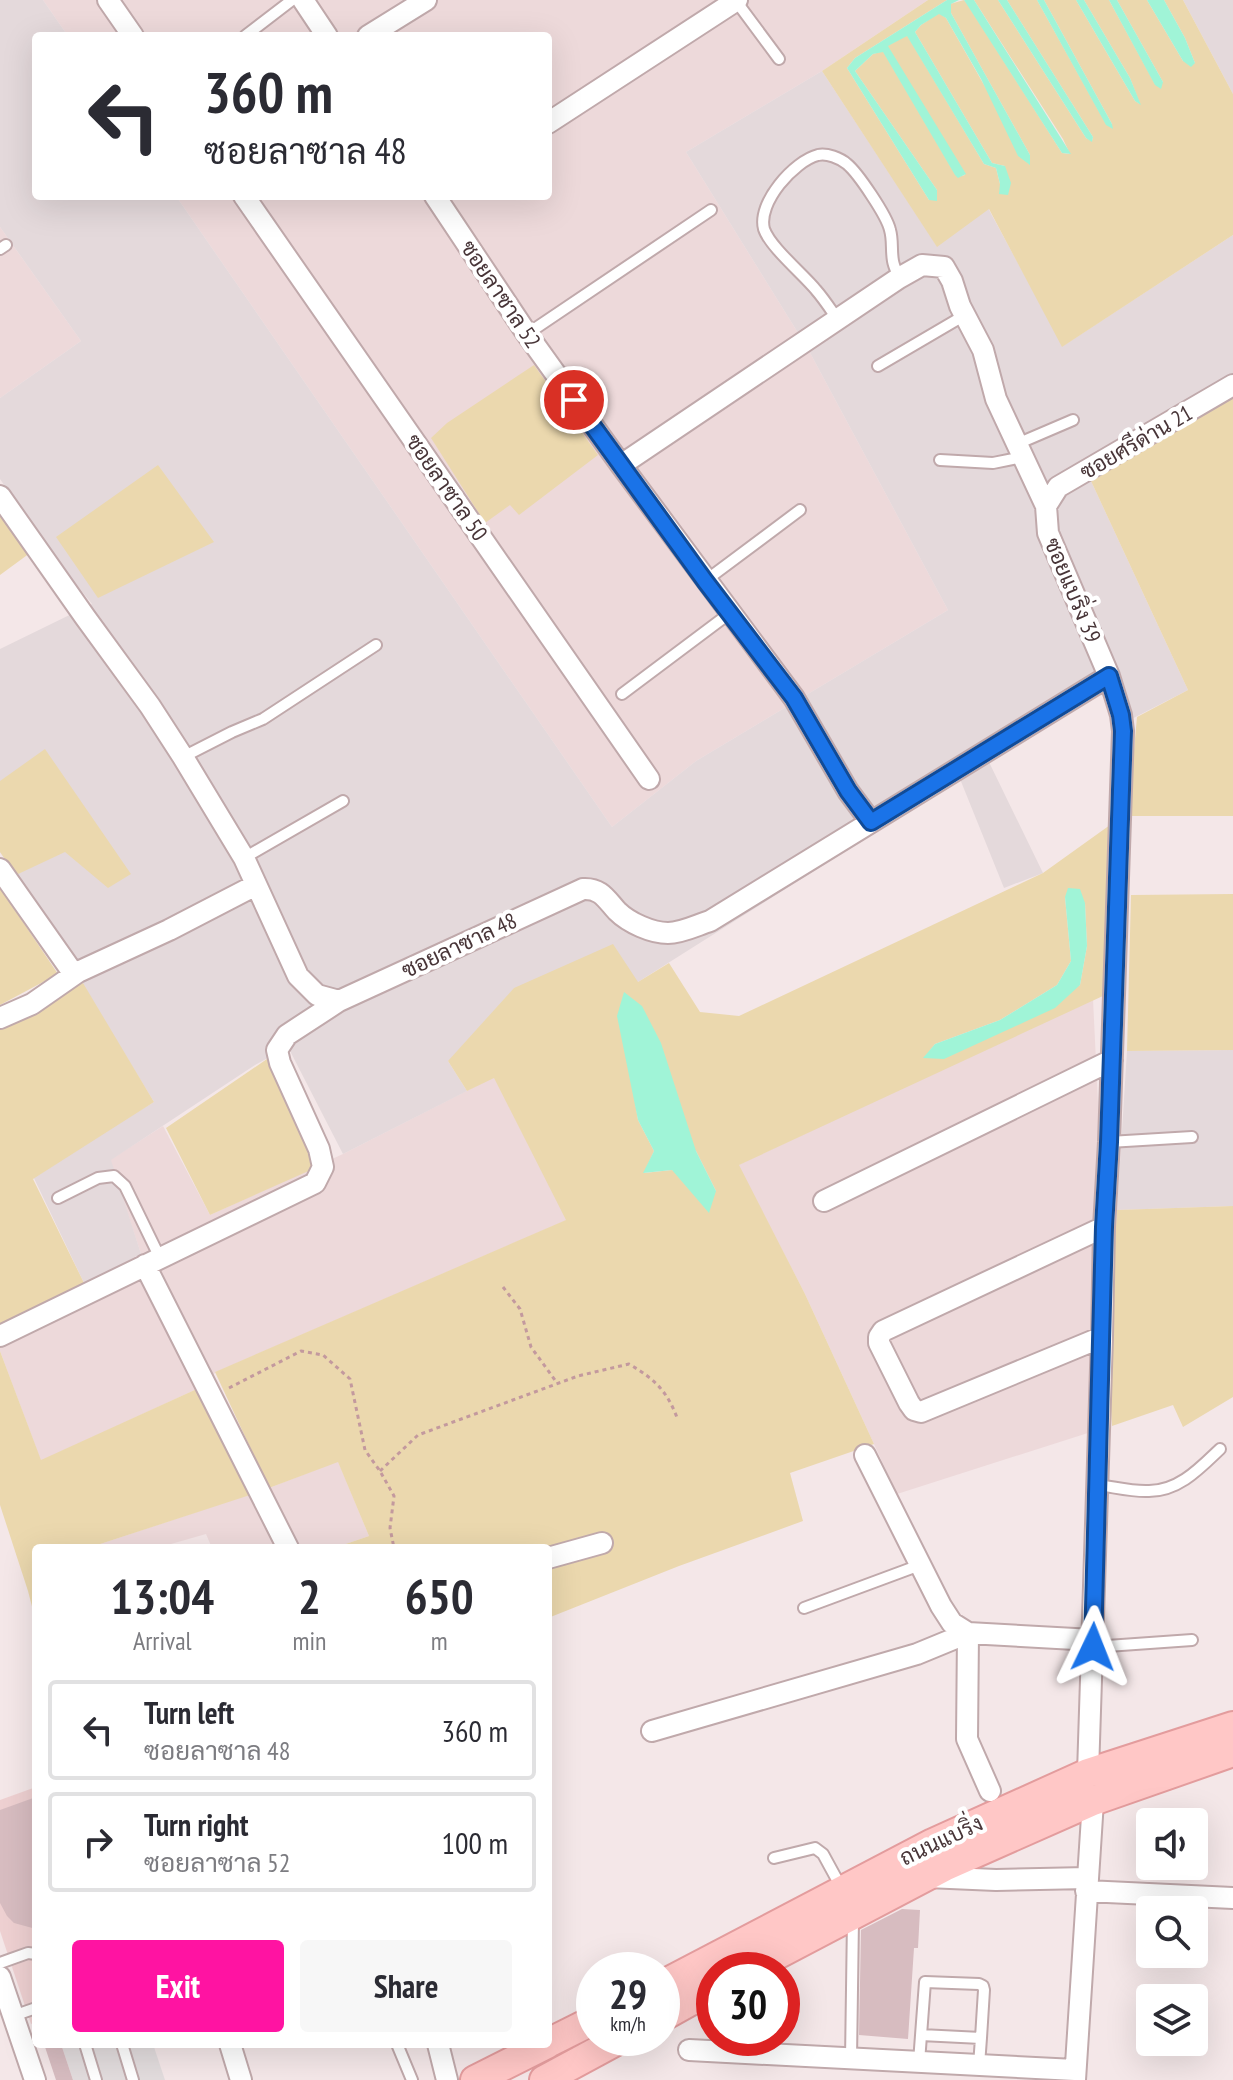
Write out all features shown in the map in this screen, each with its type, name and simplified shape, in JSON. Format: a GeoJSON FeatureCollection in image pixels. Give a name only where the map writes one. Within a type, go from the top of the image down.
{"type":"FeatureCollection","features":[{"type":"Feature","properties":{"kind":"main road","name":"ถนนแบริ่ง"},"geometry":{"type":"LineString","coordinates":[[774,1952],[933,1843],[1091,1787],[1233,1726]]}},
{"type":"Feature","properties":{"kind":"main road","name":"ถนนแบริ่ง"},"geometry":{"type":"LineString","coordinates":[[680,1977],[848,1901],[925,1876],[1091,1787],[1233,1752]]}},
{"type":"Feature","properties":{"kind":"main road"},"geometry":{"type":"LineString","coordinates":[[552,2041],[576,2029]]}},
{"type":"Feature","properties":{"kind":"main road"},"geometry":{"type":"LineString","coordinates":[[475,2080],[539,2048]]}},
{"type":"Feature","properties":{"kind":"main road"},"geometry":{"type":"LineString","coordinates":[[544,2080],[589,2056]]}},
{"type":"Feature","properties":{"kind":"street"},"geometry":{"type":"LineString","coordinates":[[108,0],[130,32]]}},
{"type":"Feature","properties":{"kind":"street"},"geometry":{"type":"LineString","coordinates":[[303,0],[324,32]]}},
{"type":"Feature","properties":{"kind":"street"},"geometry":{"type":"LineString","coordinates":[[374,32],[426,0]]}},
{"type":"Feature","properties":{"kind":"street"},"geometry":{"type":"LineString","coordinates":[[552,120],[736,0]]}},
{"type":"Feature","properties":{"kind":"street","name":"ซอยลาซาล 50"},"geometry":{"type":"LineString","coordinates":[[247,200],[649,779]]}},
{"type":"Feature","properties":{"kind":"street","name":"ซอยลาซาล 52"},"geometry":{"type":"LineString","coordinates":[[438,200],[527,334],[705,581],[794,698],[848,791],[871,822]]}},
{"type":"Feature","properties":{"kind":"street","name":"ซอยแบริ่ง 39"},"geometry":{"type":"LineString","coordinates":[[899,278],[922,265],[944,267],[952,281],[983,350],[996,399],[1046,506],[1048,533],[1109,676],[1123,731],[1104,1227],[1091,1787],[1075,2075]]}},
{"type":"Feature","properties":{"kind":"street"},"geometry":{"type":"LineString","coordinates":[[621,465],[899,278]]}},
{"type":"Feature","properties":{"kind":"street","name":"ซอยศรีด่าน 21"},"geometry":{"type":"LineString","coordinates":[[1046,506],[1058,487],[1233,385]]}},
{"type":"Feature","properties":{"kind":"street"},"geometry":{"type":"LineString","coordinates":[[0,496],[183,757],[244,858],[298,976],[317,995],[339,1001]]}},
{"type":"Feature","properties":{"kind":"street","name":"ซอยลาซาล 48"},"geometry":{"type":"LineString","coordinates":[[152,1262],[315,1183],[323,1167],[319,1149],[277,1050],[287,1035],[339,1001],[583,889],[603,894],[618,912],[633,923],[666,933],[710,921],[1109,676]]}},
{"type":"Feature","properties":{"kind":"street"},"geometry":{"type":"LineString","coordinates":[[0,869],[71,970],[78,972]]}},
{"type":"Feature","properties":{"kind":"street"},"geometry":{"type":"LineString","coordinates":[[0,1018],[32,1004],[78,972],[256,885]]}},
{"type":"Feature","properties":{"kind":"street"},"geometry":{"type":"LineString","coordinates":[[824,1201],[1112,1060]]}},
{"type":"Feature","properties":{"kind":"street"},"geometry":{"type":"LineString","coordinates":[[1102,1337],[921,1412],[914,1410],[909,1403],[879,1343],[883,1331],[1104,1227]]}},
{"type":"Feature","properties":{"kind":"street"},"geometry":{"type":"LineString","coordinates":[[0,1336],[152,1262],[211,1397],[286,1544]]}},
{"type":"Feature","properties":{"kind":"street"},"geometry":{"type":"LineString","coordinates":[[865,1455],[941,1606],[952,1623],[968,1633]]}},
{"type":"Feature","properties":{"kind":"street"},"geometry":{"type":"LineString","coordinates":[[552,1557],[602,1543]]}},
{"type":"Feature","properties":{"kind":"street"},"geometry":{"type":"LineString","coordinates":[[968,1633],[967,1739],[990,1791]]}},
{"type":"Feature","properties":{"kind":"street"},"geometry":{"type":"LineString","coordinates":[[652,1731],[917,1654],[968,1633],[1093,1643]]}},
{"type":"Feature","properties":{"kind":"street"},"geometry":{"type":"LineString","coordinates":[[925,1876],[1087,1885],[1233,1898]]}},
{"type":"Feature","properties":{"kind":"street"},"geometry":{"type":"LineString","coordinates":[[0,1977],[35,2080]]}},
{"type":"Feature","properties":{"kind":"street"},"geometry":{"type":"LineString","coordinates":[[231,2048],[241,2080]]}},
{"type":"Feature","properties":{"kind":"street"},"geometry":{"type":"LineString","coordinates":[[439,2048],[447,2080]]}},
{"type":"Feature","properties":{"kind":"street"},"geometry":{"type":"LineString","coordinates":[[689,2050],[979,2065],[1075,2075]]}},
{"type":"Feature","properties":{"kind":"lane"},"geometry":{"type":"LineString","coordinates":[[250,32],[292,0]]}},
{"type":"Feature","properties":{"kind":"lane"},"geometry":{"type":"LineString","coordinates":[[736,0],[779,59]]}},
{"type":"Feature","properties":{"kind":"lane"},"geometry":{"type":"LineString","coordinates":[[838,320],[764,228],[765,210],[773,191],[801,163],[820,154],[847,164],[884,213],[890,227],[893,263],[899,278]]}},
{"type":"Feature","properties":{"kind":"lane"},"geometry":{"type":"LineString","coordinates":[[527,334],[711,210]]}},
{"type":"Feature","properties":{"kind":"lane"},"geometry":{"type":"LineString","coordinates":[[878,366],[965,315]]}},
{"type":"Feature","properties":{"kind":"lane"},"geometry":{"type":"LineString","coordinates":[[940,460],[993,463],[1073,420]]}},
{"type":"Feature","properties":{"kind":"lane"},"geometry":{"type":"LineString","coordinates":[[705,581],[800,510]]}},
{"type":"Feature","properties":{"kind":"lane"},"geometry":{"type":"LineString","coordinates":[[622,694],[730,613]]}},
{"type":"Feature","properties":{"kind":"lane"},"geometry":{"type":"LineString","coordinates":[[183,757],[263,719],[376,645]]}},
{"type":"Feature","properties":{"kind":"lane"},"geometry":{"type":"LineString","coordinates":[[244,858],[343,801]]}},
{"type":"Feature","properties":{"kind":"lane"},"geometry":{"type":"LineString","coordinates":[[1109,1142],[1192,1137]]}},
{"type":"Feature","properties":{"kind":"lane"},"geometry":{"type":"LineString","coordinates":[[58,1198],[98,1178],[114,1176],[125,1186],[152,1262]]}},
{"type":"Feature","properties":{"kind":"lane"},"geometry":{"type":"LineString","coordinates":[[1098,1485],[1149,1491],[1168,1488],[1192,1476],[1220,1449]]}},
{"type":"Feature","properties":{"kind":"lane"},"geometry":{"type":"LineString","coordinates":[[804,1608],[920,1565]]}},
{"type":"Feature","properties":{"kind":"lane"},"geometry":{"type":"LineString","coordinates":[[1093,1643],[1192,1640]]}},
{"type":"Feature","properties":{"kind":"lane"},"geometry":{"type":"LineString","coordinates":[[774,1858],[815,1848],[823,1854],[848,1901],[851,2059]]}},
{"type":"Feature","properties":{"kind":"lane"},"geometry":{"type":"LineString","coordinates":[[0,1963],[32,1954]]}},
{"type":"Feature","properties":{"kind":"lane"},"geometry":{"type":"LineString","coordinates":[[919,2062],[924,1983],[927,1981],[983,1986],[979,2065]]}},
{"type":"Feature","properties":{"kind":"lane"},"geometry":{"type":"LineString","coordinates":[[18,2033],[32,2014]]}},
{"type":"Feature","properties":{"kind":"lane"},"geometry":{"type":"LineString","coordinates":[[921,2035],[981,2038]]}},
{"type":"Feature","properties":{"kind":"lane"},"geometry":{"type":"LineString","coordinates":[[86,2048],[96,2080]]}},
{"type":"Feature","properties":{"kind":"lane"},"geometry":{"type":"LineString","coordinates":[[123,2048],[133,2080]]}},
{"type":"Feature","properties":{"kind":"lane"},"geometry":{"type":"LineString","coordinates":[[399,2048],[412,2080]]}},
{"type":"Feature","properties":{"kind":"path"},"geometry":{"type":"LineString","coordinates":[[503,1287],[520,1309],[531,1347],[557,1383]]}},
{"type":"Feature","properties":{"kind":"path"},"geometry":{"type":"LineString","coordinates":[[211,1397],[301,1351],[323,1355],[350,1379],[365,1450],[394,1496],[390,1528],[393,1544]]}},
{"type":"Feature","properties":{"kind":"path"},"geometry":{"type":"LineString","coordinates":[[380,1471],[418,1435],[557,1383],[629,1364],[648,1375],[670,1397],[678,1420]]}},
{"type":"Feature","properties":{"kind":"shaded area"},"geometry":{"type":"Polygon","coordinates":[[[0,0],[43,0],[65,32],[32,32],[32,200],[179,200],[612,827],[696,761],[948,610],[808,349],[686,152],[822,71],[937,246],[988,208],[1063,346],[1233,235],[1233,398],[1091,481],[1188,690],[1116,727],[1098,691],[988,760],[1043,873],[1004,888],[960,779],[638,982],[448,1061],[467,1091],[343,1154],[288,1047],[255,1065],[111,1160],[141,1254],[84,1283],[32,1174],[154,1102],[0,852],[0,649],[92,604],[48,549],[0,479],[0,398],[81,341],[0,227],[0,0]]]}},
{"type":"Feature","properties":{"kind":"shaded area"},"geometry":{"type":"Polygon","coordinates":[[[43,0],[928,0],[822,71],[686,152],[808,349],[948,610],[696,761],[612,827],[179,200],[552,200],[552,32],[65,32],[43,0]],[[534,365],[484,522],[510,504],[519,514],[534,365]]]}},
{"type":"Feature","properties":{"kind":"shaded area"},"geometry":{"type":"Polygon","coordinates":[[[928,0],[947,0],[855,58],[847,68],[929,200],[937,190],[855,71],[873,54],[883,51],[955,174],[958,177],[965,175],[887,46],[907,35],[984,164],[996,168],[1000,184],[1005,166],[992,163],[915,32],[921,25],[939,13],[946,18],[1029,164],[1030,155],[951,13],[950,4],[964,0],[968,5],[1062,153],[1070,154],[974,0],[998,0],[1086,138],[1092,141],[1093,137],[1007,0],[1037,0],[1106,124],[1112,128],[1044,0],[1076,0],[1135,101],[1140,104],[1130,78],[1084,0],[1109,0],[1155,84],[1163,82],[1117,0],[1147,0],[1183,61],[1195,63],[1164,0],[1183,0],[1233,94],[1233,235],[1062,347],[989,209],[937,247],[822,71],[928,0]]]}},
{"type":"Feature","properties":{"kind":"shaded area"},"geometry":{"type":"Polygon","coordinates":[[[947,0],[959,0],[951,4],[951,13],[1030,155],[1030,165],[1018,156],[981,79],[946,18],[939,14],[915,32],[992,163],[1005,166],[1011,183],[1008,195],[999,194],[996,168],[984,164],[907,36],[888,46],[966,174],[958,178],[955,175],[883,52],[873,54],[855,71],[937,190],[937,201],[929,200],[847,68],[855,58],[947,0]]]}},
{"type":"Feature","properties":{"kind":"shaded area"},"geometry":{"type":"Polygon","coordinates":[[[964,0],[974,0],[1071,154],[1062,153],[964,0]]]}},
{"type":"Feature","properties":{"kind":"shaded area"},"geometry":{"type":"Polygon","coordinates":[[[998,0],[1007,0],[1093,137],[1092,142],[1086,138],[998,0]]]}},
{"type":"Feature","properties":{"kind":"shaded area"},"geometry":{"type":"Polygon","coordinates":[[[1037,0],[1044,0],[1113,129],[1106,125],[1037,0]]]}},
{"type":"Feature","properties":{"kind":"shaded area"},"geometry":{"type":"Polygon","coordinates":[[[1076,0],[1084,0],[1130,78],[1141,105],[1135,101],[1076,0]]]}},
{"type":"Feature","properties":{"kind":"shaded area"},"geometry":{"type":"Polygon","coordinates":[[[1109,0],[1117,0],[1163,82],[1161,89],[1155,85],[1109,0]]]}},
{"type":"Feature","properties":{"kind":"shaded area"},"geometry":{"type":"Polygon","coordinates":[[[1147,0],[1164,0],[1185,38],[1195,63],[1191,67],[1183,61],[1147,0]]]}},
{"type":"Feature","properties":{"kind":"shaded area"},"geometry":{"type":"Polygon","coordinates":[[[1183,0],[1233,0],[1233,94],[1183,0]]]}},
{"type":"Feature","properties":{"kind":"shaded area"},"geometry":{"type":"Polygon","coordinates":[[[0,227],[81,341],[0,398],[0,227]]]}},
{"type":"Feature","properties":{"kind":"shaded area"},"geometry":{"type":"Polygon","coordinates":[[[534,365],[598,455],[519,515],[510,505],[485,523],[431,438],[447,423],[534,365]]]}},
{"type":"Feature","properties":{"kind":"shaded area"},"geometry":{"type":"Polygon","coordinates":[[[1233,398],[1233,816],[1128,816],[1137,717],[1188,690],[1091,481],[1233,398]]]}},
{"type":"Feature","properties":{"kind":"shaded area"},"geometry":{"type":"Polygon","coordinates":[[[158,465],[214,542],[98,598],[56,537],[158,465]]]}},
{"type":"Feature","properties":{"kind":"shaded area"},"geometry":{"type":"Polygon","coordinates":[[[0,512],[30,553],[0,575],[0,512]]]}},
{"type":"Feature","properties":{"kind":"shaded area"},"geometry":{"type":"Polygon","coordinates":[[[45,749],[131,874],[108,888],[65,852],[16,875],[0,852],[0,781],[45,749]]]}},
{"type":"Feature","properties":{"kind":"shaded area"},"geometry":{"type":"Polygon","coordinates":[[[1110,825],[1105,995],[739,1165],[805,1294],[874,1444],[790,1473],[803,1521],[552,1616],[552,1544],[346,1544],[369,1536],[338,1462],[269,1488],[215,1372],[566,1220],[494,1078],[467,1091],[448,1061],[514,988],[613,944],[638,982],[669,963],[700,1012],[739,1016],[1043,873],[1110,825]],[[1065,897],[1071,961],[1057,985],[1000,1020],[935,1044],[924,1058],[1080,985],[1087,946],[1085,903],[1065,897]],[[632,1084],[638,1120],[654,1151],[644,1173],[672,1170],[716,1191],[696,1151],[632,1084]]]}},
{"type":"Feature","properties":{"kind":"shaded area"},"geometry":{"type":"Polygon","coordinates":[[[0,888],[58,974],[0,1005],[0,888]]]}},
{"type":"Feature","properties":{"kind":"shaded area"},"geometry":{"type":"Polygon","coordinates":[[[1068,888],[1080,889],[1085,903],[1087,946],[1080,985],[1055,1008],[944,1059],[923,1058],[935,1044],[1000,1020],[1057,985],[1071,961],[1065,897],[1068,888]]]}},
{"type":"Feature","properties":{"kind":"shaded area"},"geometry":{"type":"Polygon","coordinates":[[[1233,894],[1233,1050],[1127,1051],[1131,895],[1233,894]]]}},
{"type":"Feature","properties":{"kind":"shaded area"},"geometry":{"type":"Polygon","coordinates":[[[83,983],[154,1102],[33,1179],[84,1283],[0,1324],[0,1023],[83,983]]]}},
{"type":"Feature","properties":{"kind":"shaded area"},"geometry":{"type":"Polygon","coordinates":[[[624,992],[642,1006],[661,1043],[696,1151],[716,1191],[709,1213],[672,1170],[643,1173],[654,1151],[638,1120],[617,1016],[624,992]]]}},
{"type":"Feature","properties":{"kind":"shaded area"},"geometry":{"type":"Polygon","coordinates":[[[1093,999],[1100,1145],[1091,1432],[897,1494],[805,1294],[738,1165],[1093,999]]]}},
{"type":"Feature","properties":{"kind":"shaded area"},"geometry":{"type":"Polygon","coordinates":[[[1233,1050],[1233,1206],[1117,1210],[1127,1051],[1233,1050]]]}},
{"type":"Feature","properties":{"kind":"shaded area"},"geometry":{"type":"Polygon","coordinates":[[[267,1059],[315,1155],[313,1169],[210,1215],[166,1128],[267,1059]]]}},
{"type":"Feature","properties":{"kind":"shaded area"},"geometry":{"type":"Polygon","coordinates":[[[494,1077],[567,1220],[216,1372],[199,1388],[41,1461],[0,1351],[0,1324],[141,1254],[110,1160],[163,1126],[210,1215],[343,1154],[494,1077]]]}},
{"type":"Feature","properties":{"kind":"shaded area"},"geometry":{"type":"Polygon","coordinates":[[[1233,1206],[1233,1397],[1183,1427],[1173,1405],[1112,1426],[1108,1360],[1117,1210],[1233,1206]]]}},
{"type":"Feature","properties":{"kind":"shaded area"},"geometry":{"type":"Polygon","coordinates":[[[0,1351],[41,1460],[199,1388],[250,1495],[100,1544],[32,1544],[32,1606],[0,1505],[0,1351]]]}},
{"type":"Feature","properties":{"kind":"shaded area"},"geometry":{"type":"Polygon","coordinates":[[[338,1461],[369,1536],[346,1544],[210,1544],[206,1534],[171,1544],[100,1544],[269,1488],[338,1461]]]}},
{"type":"Feature","properties":{"kind":"shaded area"},"geometry":{"type":"Polygon","coordinates":[[[32,1788],[31,2024],[0,1931],[0,1800],[32,1788]]]}},
{"type":"Feature","properties":{"kind":"shaded area"},"geometry":{"type":"Polygon","coordinates":[[[62,2048],[154,2048],[165,2080],[73,2080],[62,2048]]]}},
{"type":"Feature","properties":{"kind":"building"},"geometry":{"type":"Polygon","coordinates":[[[32,1798],[32,1928],[14,1923],[0,1903],[0,1810],[32,1798]]]}},
{"type":"Feature","properties":{"kind":"building"},"geometry":{"type":"Polygon","coordinates":[[[902,1909],[920,1910],[918,1948],[914,1948],[908,2039],[859,2035],[861,1930],[902,1909]]]}},
{"type":"Feature","properties":{"kind":"building"},"geometry":{"type":"Polygon","coordinates":[[[45,2048],[62,2048],[73,2080],[56,2080],[45,2048]]]}},
{"type":"Feature","properties":{"kind":"route"},"geometry":{"type":"LineString","coordinates":[[574,400],[794,698],[848,791],[871,822],[1109,676],[1123,731],[1104,1227],[1093,1647]]}}]}
